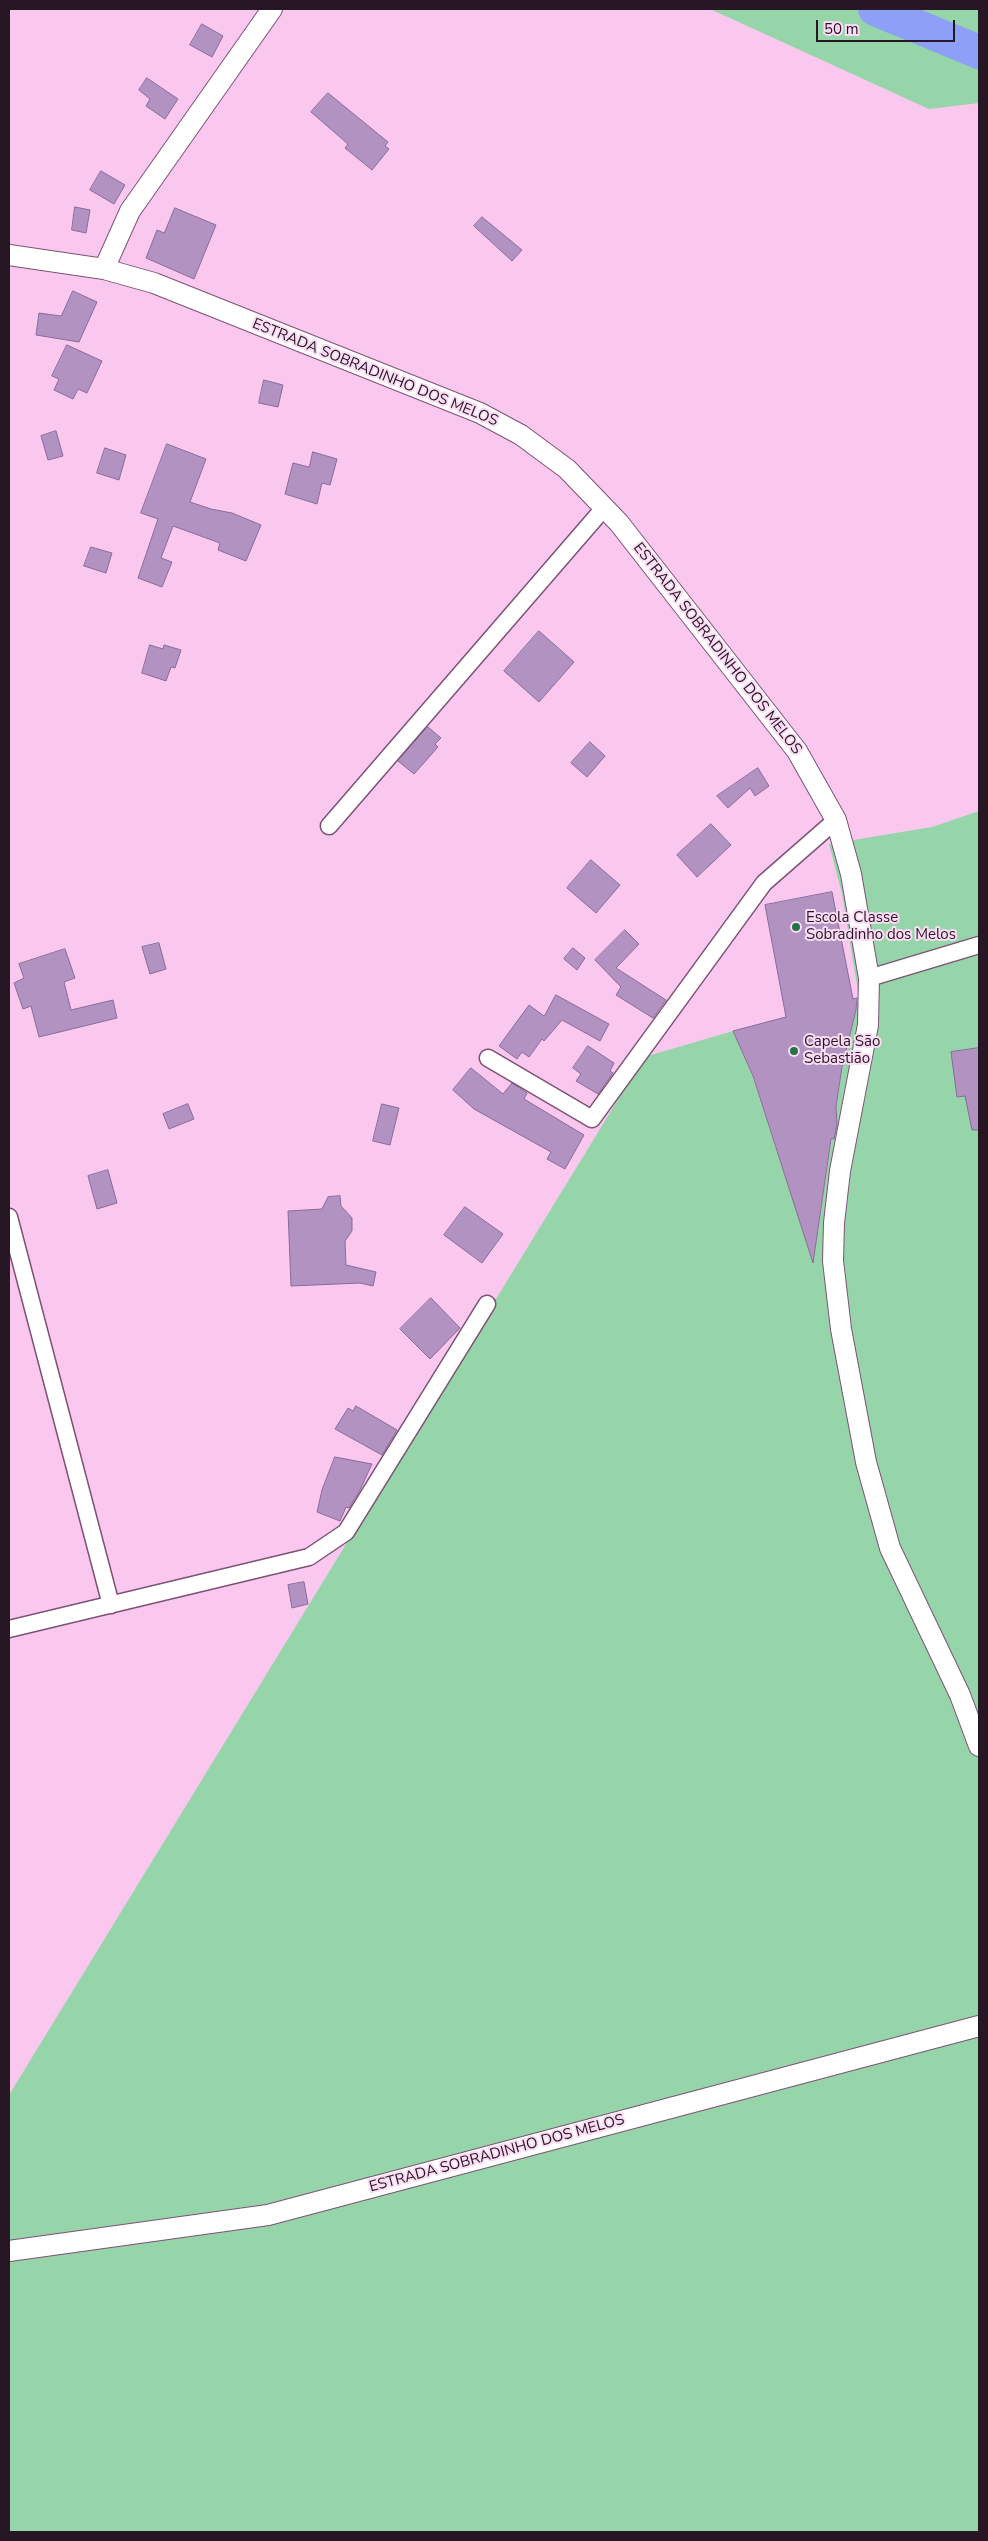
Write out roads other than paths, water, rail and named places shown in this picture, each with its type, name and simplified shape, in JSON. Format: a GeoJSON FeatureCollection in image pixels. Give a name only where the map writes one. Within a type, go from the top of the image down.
{"type":"FeatureCollection","features":[{"type":"Feature","properties":{"kind":"street"},"geometry":{"type":"LineString","coordinates":[[104,269],[130,211],[272,9]]}},
{"type":"Feature","properties":{"kind":"street","name":"ESTRADA SOBRADINHO DOS MELOS"},"geometry":{"type":"LineString","coordinates":[[9,255],[104,269],[154,284],[480,413],[521,435],[567,470],[619,523],[797,751],[836,820],[851,874],[869,978],[868,1025],[840,1171],[834,1222],[833,1261],[841,1329],[866,1462],[890,1548],[960,1696],[979,1746]]}},
{"type":"Feature","properties":{"kind":"street"},"geometry":{"type":"LineString","coordinates":[[329,826],[604,508]]}},
{"type":"Feature","properties":{"kind":"street"},"geometry":{"type":"LineString","coordinates":[[488,1058],[592,1119],[764,883],[836,820]]}},
{"type":"Feature","properties":{"kind":"street"},"geometry":{"type":"LineString","coordinates":[[869,978],[979,945]]}},
{"type":"Feature","properties":{"kind":"street"},"geometry":{"type":"LineString","coordinates":[[9,1216],[111,1605]]}},
{"type":"Feature","properties":{"kind":"street"},"geometry":{"type":"LineString","coordinates":[[9,1629],[309,1557],[346,1532],[487,1304]]}},
{"type":"Feature","properties":{"kind":"street","name":"ESTRADA SOBRADINHO DOS MELOS"},"geometry":{"type":"LineString","coordinates":[[9,2251],[268,2215],[979,2026]]}},
{"type":"Feature","properties":{"kind":"waterway"},"geometry":{"type":"LineString","coordinates":[[875,9],[979,52]]}},
{"type":"Feature","properties":{"kind":"place","name":"Escola Classe Sobradinho dos Melos"},"geometry":{"type":"Point","coordinates":[796,927]}},
{"type":"Feature","properties":{"kind":"place","name":"Capela São Sebastião"},"geometry":{"type":"Point","coordinates":[794,1051]}}]}
